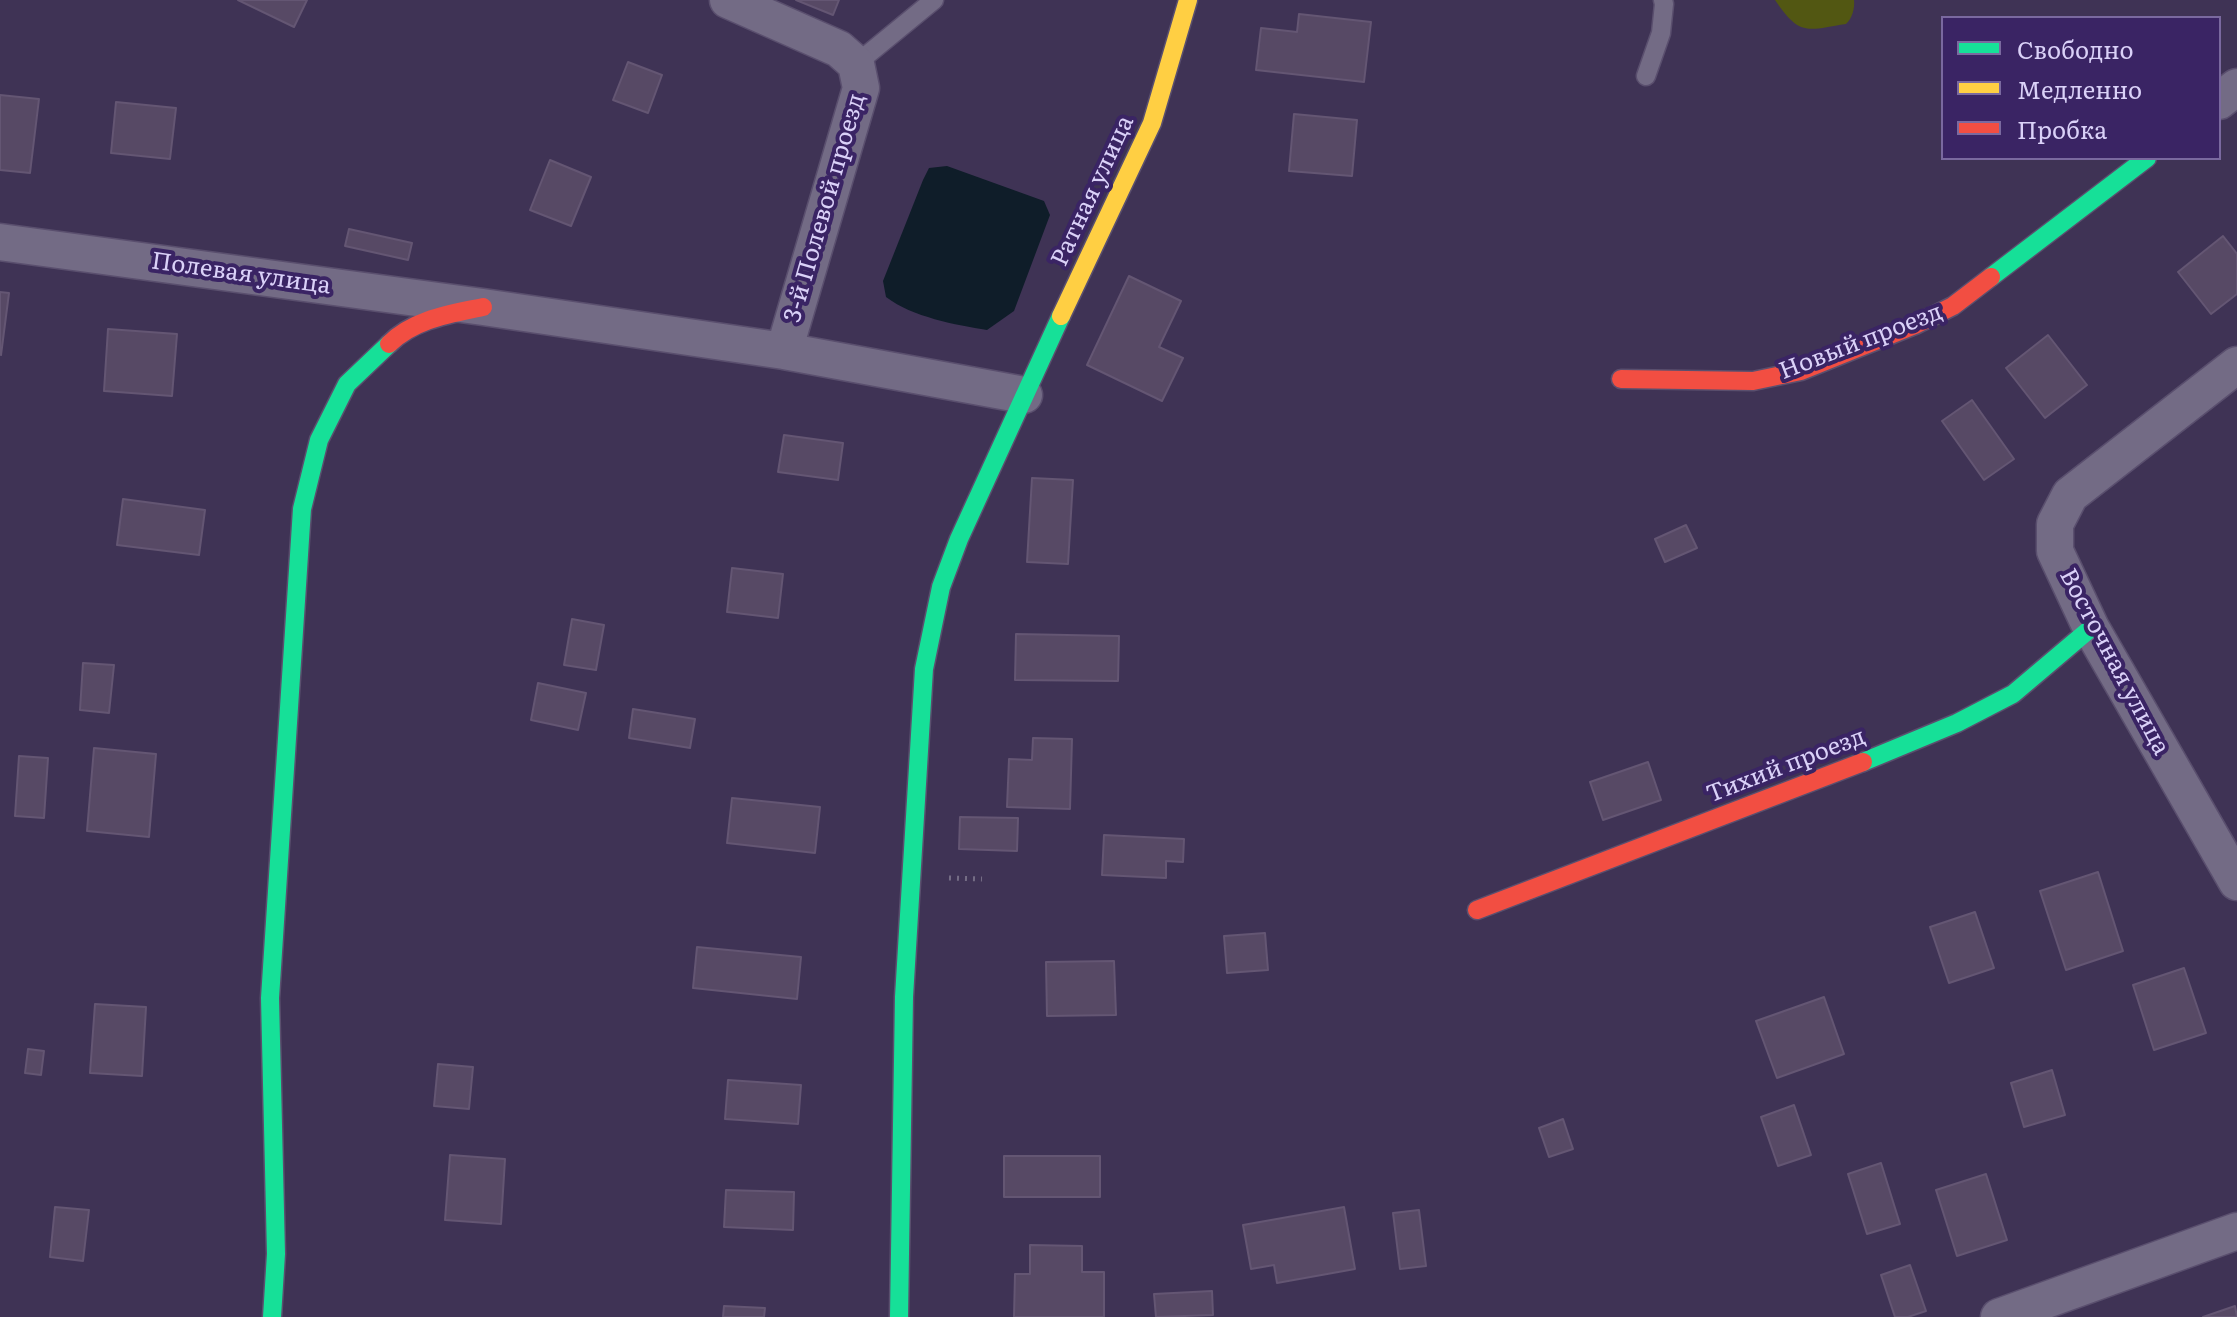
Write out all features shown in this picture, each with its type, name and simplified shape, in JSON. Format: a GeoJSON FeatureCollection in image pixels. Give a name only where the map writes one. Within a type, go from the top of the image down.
{"type":"FeatureCollection","features":[{"type":"Feature","properties":{"kind":"street","name":"3-й Полевой проезд"},"geometry":{"type":"LineString","coordinates":[[728,0],[839,49],[856,64],[861,88],[784,351]]}},
{"type":"Feature","properties":{"kind":"street","name":"Ратная улица"},"geometry":{"type":"LineString","coordinates":[[899,1317],[904,997],[924,669],[941,587],[959,539],[1024,395],[1152,123],[1188,0]]}},
{"type":"Feature","properties":{"kind":"street"},"geometry":{"type":"LineString","coordinates":[[2221,99],[2237,87]]}},
{"type":"Feature","properties":{"kind":"street","name":"Новый проезд"},"geometry":{"type":"LineString","coordinates":[[1621,379],[1753,381],[1801,371],[1915,325],[1953,306],[2144,160]]}},
{"type":"Feature","properties":{"kind":"street","name":"Полевая улица"},"geometry":{"type":"LineString","coordinates":[[0,242],[784,351],[1024,395]]}},
{"type":"Feature","properties":{"kind":"street"},"geometry":{"type":"LineString","coordinates":[[272,1317],[276,1254],[270,998],[302,509],[319,440],[347,384],[400,333],[434,318],[483,307]]}},
{"type":"Feature","properties":{"kind":"street","name":"Восточная улица"},"geometry":{"type":"LineString","coordinates":[[2237,365],[2070,495],[2055,524],[2055,551],[2091,628],[2237,882]]}},
{"type":"Feature","properties":{"kind":"street","name":"Тихий проезд"},"geometry":{"type":"LineString","coordinates":[[1477,910],[1844,770],[1957,723],[2013,694],[2091,628]]}},
{"type":"Feature","properties":{"kind":"street"},"geometry":{"type":"LineString","coordinates":[[1999,1317],[2034,1310],[2237,1231]]}},
{"type":"Feature","properties":{"kind":"lane"},"geometry":{"type":"LineString","coordinates":[[856,64],[934,0]]}},
{"type":"Feature","properties":{"kind":"lane"},"geometry":{"type":"LineString","coordinates":[[1646,76],[1661,33],[1663,0]]}},
{"type":"Feature","properties":{"kind":"green space"},"geometry":{"type":"Polygon","coordinates":[[[1775,0],[1854,0],[1854,6],[1846,24],[1813,29],[1791,20],[1775,0]]]}},
{"type":"Feature","properties":{"kind":"water"},"geometry":{"type":"Polygon","coordinates":[[[947,166],[1044,201],[1050,215],[1014,311],[987,330],[921,315],[886,297],[883,281],[923,180],[929,168],[947,166]]]}},
{"type":"Feature","properties":{"kind":"building"},"geometry":{"type":"Polygon","coordinates":[[[238,0],[307,0],[294,27],[238,0]]]}},
{"type":"Feature","properties":{"kind":"building"},"geometry":{"type":"Polygon","coordinates":[[[796,0],[839,0],[833,15],[796,0]]]}},
{"type":"Feature","properties":{"kind":"building"},"geometry":{"type":"Polygon","coordinates":[[[1299,14],[1371,22],[1364,82],[1256,70],[1261,28],[1297,32],[1299,14]]]}},
{"type":"Feature","properties":{"kind":"building"},"geometry":{"type":"Polygon","coordinates":[[[628,62],[662,75],[648,113],[613,100],[628,62]]]}},
{"type":"Feature","properties":{"kind":"building"},"geometry":{"type":"Polygon","coordinates":[[[0,95],[39,99],[30,173],[0,170],[0,95]]]}},
{"type":"Feature","properties":{"kind":"building"},"geometry":{"type":"Polygon","coordinates":[[[116,102],[176,108],[170,159],[111,153],[116,102]]]}},
{"type":"Feature","properties":{"kind":"building"},"geometry":{"type":"Polygon","coordinates":[[[1294,114],[1357,120],[1352,176],[1289,171],[1294,114]]]}},
{"type":"Feature","properties":{"kind":"building"},"geometry":{"type":"Polygon","coordinates":[[[550,160],[591,177],[571,226],[530,210],[550,160]]]}},
{"type":"Feature","properties":{"kind":"building"},"geometry":{"type":"Polygon","coordinates":[[[349,229],[412,243],[408,260],[345,246],[349,229]]]}},
{"type":"Feature","properties":{"kind":"building"},"geometry":{"type":"Polygon","coordinates":[[[2223,236],[2237,254],[2237,294],[2211,314],[2178,272],[2223,236]]]}},
{"type":"Feature","properties":{"kind":"building"},"geometry":{"type":"Polygon","coordinates":[[[1129,276],[1181,301],[1159,347],[1183,358],[1162,401],[1087,365],[1129,276]]]}},
{"type":"Feature","properties":{"kind":"building"},"geometry":{"type":"Polygon","coordinates":[[[0,292],[9,293],[1,355],[0,354],[0,292]]]}},
{"type":"Feature","properties":{"kind":"building"},"geometry":{"type":"Polygon","coordinates":[[[108,329],[177,334],[172,396],[104,391],[108,329]]]}},
{"type":"Feature","properties":{"kind":"building"},"geometry":{"type":"Polygon","coordinates":[[[2048,335],[2087,385],[2045,418],[2006,368],[2048,335]]]}},
{"type":"Feature","properties":{"kind":"building"},"geometry":{"type":"Polygon","coordinates":[[[1972,400],[2014,459],[1984,480],[1942,421],[1972,400]]]}},
{"type":"Feature","properties":{"kind":"building"},"geometry":{"type":"Polygon","coordinates":[[[784,435],[843,443],[838,480],[778,472],[784,435]]]}},
{"type":"Feature","properties":{"kind":"building"},"geometry":{"type":"Polygon","coordinates":[[[1032,478],[1073,480],[1068,564],[1027,562],[1032,478]]]}},
{"type":"Feature","properties":{"kind":"building"},"geometry":{"type":"Polygon","coordinates":[[[123,499],[205,510],[199,555],[117,545],[123,499]]]}},
{"type":"Feature","properties":{"kind":"building"},"geometry":{"type":"Polygon","coordinates":[[[1686,525],[1697,548],[1665,562],[1655,539],[1686,525]]]}},
{"type":"Feature","properties":{"kind":"building"},"geometry":{"type":"Polygon","coordinates":[[[732,568],[783,574],[778,618],[727,612],[732,568]]]}},
{"type":"Feature","properties":{"kind":"building"},"geometry":{"type":"Polygon","coordinates":[[[572,619],[604,625],[596,670],[564,665],[572,619]]]}},
{"type":"Feature","properties":{"kind":"building"},"geometry":{"type":"Polygon","coordinates":[[[1016,634],[1119,636],[1118,681],[1015,680],[1016,634]]]}},
{"type":"Feature","properties":{"kind":"building"},"geometry":{"type":"Polygon","coordinates":[[[83,663],[114,665],[109,713],[80,710],[83,663]]]}},
{"type":"Feature","properties":{"kind":"building"},"geometry":{"type":"Polygon","coordinates":[[[538,683],[586,693],[578,730],[531,720],[538,683]]]}},
{"type":"Feature","properties":{"kind":"building"},"geometry":{"type":"Polygon","coordinates":[[[633,709],[695,719],[690,748],[629,738],[633,709]]]}},
{"type":"Feature","properties":{"kind":"building"},"geometry":{"type":"Polygon","coordinates":[[[1033,738],[1072,739],[1070,809],[1007,807],[1009,759],[1032,760],[1033,738]]]}},
{"type":"Feature","properties":{"kind":"building"},"geometry":{"type":"Polygon","coordinates":[[[94,748],[156,754],[149,837],[87,831],[94,748]]]}},
{"type":"Feature","properties":{"kind":"building"},"geometry":{"type":"Polygon","coordinates":[[[19,756],[48,758],[44,818],[15,816],[19,756]]]}},
{"type":"Feature","properties":{"kind":"building"},"geometry":{"type":"Polygon","coordinates":[[[1648,762],[1661,800],[1603,820],[1590,782],[1648,762]]]}},
{"type":"Feature","properties":{"kind":"building"},"geometry":{"type":"Polygon","coordinates":[[[732,798],[820,807],[815,853],[727,843],[732,798]]]}},
{"type":"Feature","properties":{"kind":"building"},"geometry":{"type":"Polygon","coordinates":[[[960,817],[1018,818],[1017,851],[959,849],[960,817]]]}},
{"type":"Feature","properties":{"kind":"building"},"geometry":{"type":"Polygon","coordinates":[[[1104,835],[1184,839],[1183,862],[1166,861],[1166,878],[1102,875],[1104,835]]]}},
{"type":"Feature","properties":{"kind":"building"},"geometry":{"type":"Polygon","coordinates":[[[2098,872],[2123,951],[2066,970],[2040,891],[2098,872]]]}},
{"type":"Feature","properties":{"kind":"building"},"geometry":{"type":"Polygon","coordinates":[[[1975,912],[1994,968],[1949,983],[1930,927],[1975,912]]]}},
{"type":"Feature","properties":{"kind":"building"},"geometry":{"type":"Polygon","coordinates":[[[1265,933],[1268,970],[1227,973],[1224,936],[1265,933]]]}},
{"type":"Feature","properties":{"kind":"building"},"geometry":{"type":"Polygon","coordinates":[[[697,947],[801,957],[797,999],[693,988],[697,947]]]}},
{"type":"Feature","properties":{"kind":"building"},"geometry":{"type":"Polygon","coordinates":[[[1114,961],[1116,1015],[1047,1016],[1046,962],[1114,961]]]}},
{"type":"Feature","properties":{"kind":"building"},"geometry":{"type":"Polygon","coordinates":[[[2184,968],[2206,1033],[2154,1050],[2133,985],[2184,968]]]}},
{"type":"Feature","properties":{"kind":"building"},"geometry":{"type":"Polygon","coordinates":[[[1824,997],[1844,1054],[1777,1078],[1756,1021],[1824,997]]]}},
{"type":"Feature","properties":{"kind":"building"},"geometry":{"type":"Polygon","coordinates":[[[95,1004],[146,1007],[142,1076],[90,1073],[95,1004]]]}},
{"type":"Feature","properties":{"kind":"building"},"geometry":{"type":"Polygon","coordinates":[[[28,1049],[44,1051],[41,1075],[25,1073],[28,1049]]]}},
{"type":"Feature","properties":{"kind":"building"},"geometry":{"type":"Polygon","coordinates":[[[438,1064],[473,1067],[469,1109],[434,1106],[438,1064]]]}},
{"type":"Feature","properties":{"kind":"building"},"geometry":{"type":"Polygon","coordinates":[[[2052,1070],[2065,1115],[2024,1127],[2011,1083],[2052,1070]]]}},
{"type":"Feature","properties":{"kind":"building"},"geometry":{"type":"Polygon","coordinates":[[[728,1080],[801,1085],[798,1124],[725,1119],[728,1080]]]}},
{"type":"Feature","properties":{"kind":"building"},"geometry":{"type":"Polygon","coordinates":[[[1794,1105],[1811,1155],[1778,1166],[1761,1117],[1794,1105]]]}},
{"type":"Feature","properties":{"kind":"building"},"geometry":{"type":"Polygon","coordinates":[[[1563,1119],[1573,1149],[1549,1157],[1539,1128],[1563,1119]]]}},
{"type":"Feature","properties":{"kind":"building"},"geometry":{"type":"Polygon","coordinates":[[[450,1155],[505,1159],[501,1224],[445,1220],[450,1155]]]}},
{"type":"Feature","properties":{"kind":"building"},"geometry":{"type":"Polygon","coordinates":[[[1004,1156],[1100,1156],[1100,1197],[1004,1197],[1004,1156]]]}},
{"type":"Feature","properties":{"kind":"building"},"geometry":{"type":"Polygon","coordinates":[[[1881,1163],[1900,1224],[1867,1234],[1848,1174],[1881,1163]]]}},
{"type":"Feature","properties":{"kind":"building"},"geometry":{"type":"Polygon","coordinates":[[[1986,1174],[2007,1240],[1957,1256],[1936,1190],[1986,1174]]]}},
{"type":"Feature","properties":{"kind":"building"},"geometry":{"type":"Polygon","coordinates":[[[726,1190],[794,1192],[793,1230],[724,1227],[726,1190]]]}},
{"type":"Feature","properties":{"kind":"building"},"geometry":{"type":"Polygon","coordinates":[[[55,1207],[89,1210],[83,1261],[50,1257],[55,1207]]]}},
{"type":"Feature","properties":{"kind":"building"},"geometry":{"type":"Polygon","coordinates":[[[1344,1207],[1355,1269],[1277,1283],[1274,1265],[1251,1269],[1243,1225],[1344,1207]]]}},
{"type":"Feature","properties":{"kind":"building"},"geometry":{"type":"Polygon","coordinates":[[[1419,1210],[1426,1266],[1400,1269],[1393,1213],[1419,1210]]]}},
{"type":"Feature","properties":{"kind":"building"},"geometry":{"type":"Polygon","coordinates":[[[1030,1245],[1082,1246],[1082,1272],[1104,1272],[1104,1317],[1014,1317],[1015,1274],[1030,1274],[1030,1245]]]}},
{"type":"Feature","properties":{"kind":"building"},"geometry":{"type":"Polygon","coordinates":[[[1910,1265],[1926,1311],[1908,1317],[1895,1317],[1881,1275],[1910,1265]]]}},
{"type":"Feature","properties":{"kind":"building"},"geometry":{"type":"Polygon","coordinates":[[[1212,1291],[1213,1315],[1156,1317],[1154,1294],[1212,1291]]]}},
{"type":"Feature","properties":{"kind":"building"},"geometry":{"type":"Polygon","coordinates":[[[724,1306],[765,1308],[764,1317],[723,1317],[724,1306]]]}},
{"type":"Feature","properties":{"kind":"building"},"geometry":{"type":"Polygon","coordinates":[[[2235,1306],[2237,1317],[2203,1317],[2235,1306]]]}},
{"type":"Feature","properties":{"kind":"traffic: fast"},"geometry":{"type":"LineString","coordinates":[[1991,277],[2144,160]]}},
{"type":"Feature","properties":{"kind":"traffic: fast"},"geometry":{"type":"LineString","coordinates":[[899,1317],[904,997],[924,669],[941,587],[959,539],[1061,316]]}},
{"type":"Feature","properties":{"kind":"traffic: fast"},"geometry":{"type":"LineString","coordinates":[[272,1317],[276,1254],[270,998],[302,509],[319,440],[347,384],[389,344]]}},
{"type":"Feature","properties":{"kind":"traffic: fast"},"geometry":{"type":"LineString","coordinates":[[1863,762],[1957,723],[2013,694],[2091,628]]}},
{"type":"Feature","properties":{"kind":"traffic: slow"},"geometry":{"type":"LineString","coordinates":[[1061,316],[1152,123],[1188,0]]}},
{"type":"Feature","properties":{"kind":"traffic: jam"},"geometry":{"type":"LineString","coordinates":[[1621,379],[1753,381],[1801,371],[1915,325],[1953,306],[1991,277]]}},
{"type":"Feature","properties":{"kind":"traffic: jam"},"geometry":{"type":"LineString","coordinates":[[389,344],[421,323],[483,307]]}},
{"type":"Feature","properties":{"kind":"traffic: jam"},"geometry":{"type":"LineString","coordinates":[[1477,910],[1863,762]]}}]}
